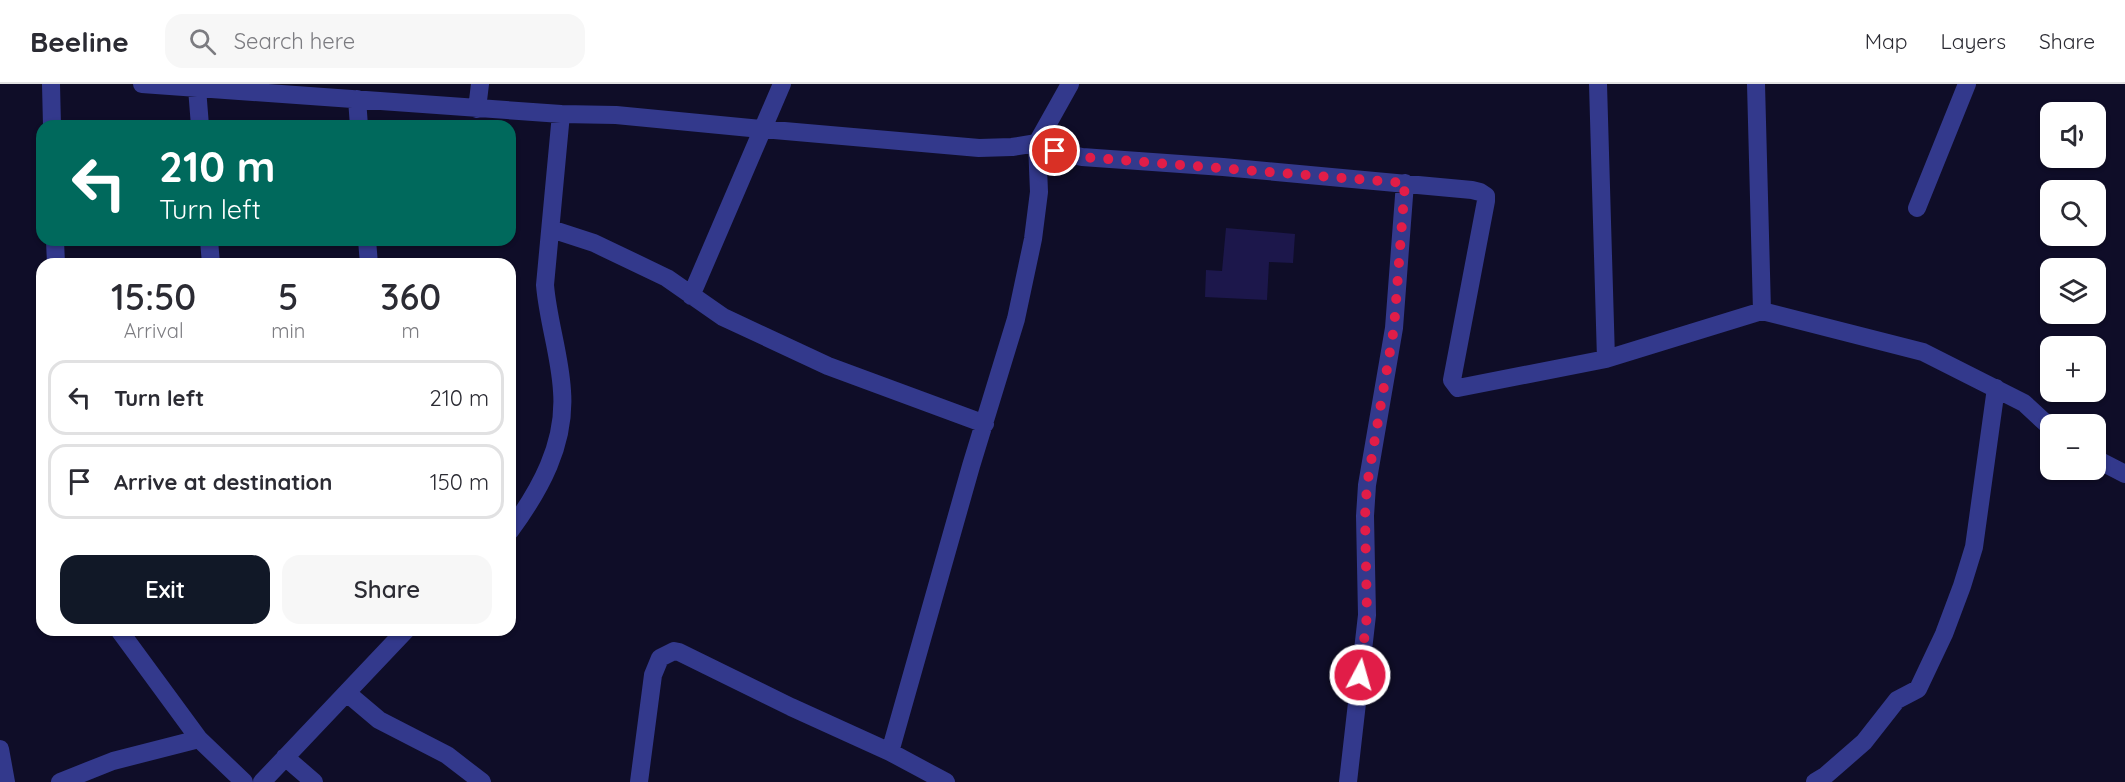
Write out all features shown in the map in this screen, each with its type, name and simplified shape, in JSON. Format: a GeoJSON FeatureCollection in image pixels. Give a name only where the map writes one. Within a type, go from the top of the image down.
{"type":"FeatureCollection","features":[{"type":"Feature","properties":{"kind":"street"},"geometry":{"type":"LineString","coordinates":[[51,84],[52,120]]}},
{"type":"Feature","properties":{"kind":"street"},"geometry":{"type":"LineString","coordinates":[[142,84],[477,109],[616,115],[979,148],[1012,147],[1037,143],[1055,151],[1082,157],[1472,190],[1486,196],[1486,208],[1452,380],[1454,386],[1458,388],[1606,358],[1762,311],[1923,352],[2024,403],[2040,418]]}},
{"type":"Feature","properties":{"kind":"street"},"geometry":{"type":"LineString","coordinates":[[477,109],[480,84]]}},
{"type":"Feature","properties":{"kind":"street"},"geometry":{"type":"LineString","coordinates":[[691,296],[782,84]]}},
{"type":"Feature","properties":{"kind":"street"},"geometry":{"type":"LineString","coordinates":[[890,752],[971,466],[1016,319],[1034,239],[1040,167],[1037,143],[1070,84]]}},
{"type":"Feature","properties":{"kind":"street"},"geometry":{"type":"LineString","coordinates":[[1598,84],[1606,358]]}},
{"type":"Feature","properties":{"kind":"street"},"geometry":{"type":"LineString","coordinates":[[1756,84],[1762,311]]}},
{"type":"Feature","properties":{"kind":"street"},"geometry":{"type":"LineString","coordinates":[[1917,208],[1967,84]]}},
{"type":"Feature","properties":{"kind":"street"},"geometry":{"type":"LineString","coordinates":[[197,88],[200,120]]}},
{"type":"Feature","properties":{"kind":"street"},"geometry":{"type":"LineString","coordinates":[[357,99],[359,120]]}},
{"type":"Feature","properties":{"kind":"street"},"geometry":{"type":"LineString","coordinates":[[516,523],[543,478],[554,454],[561,427],[562,390],[547,310],[545,285],[561,114]]}},
{"type":"Feature","properties":{"kind":"street"},"geometry":{"type":"LineString","coordinates":[[1348,782],[1367,615],[1365,516],[1367,485],[1394,328],[1405,183]]}},
{"type":"Feature","properties":{"kind":"street"},"geometry":{"type":"LineString","coordinates":[[551,229],[594,243],[667,278],[691,296],[745,328],[828,366],[985,424]]}},
{"type":"Feature","properties":{"kind":"street"},"geometry":{"type":"LineString","coordinates":[[1815,782],[1858,748],[1898,700],[1918,689],[1940,644],[1974,547],[1996,388]]}},
{"type":"Feature","properties":{"kind":"street"},"geometry":{"type":"LineString","coordinates":[[2106,464],[2125,474]]}},
{"type":"Feature","properties":{"kind":"street"},"geometry":{"type":"LineString","coordinates":[[123,636],[199,739],[244,782]]}},
{"type":"Feature","properties":{"kind":"street"},"geometry":{"type":"LineString","coordinates":[[262,782],[400,636]]}},
{"type":"Feature","properties":{"kind":"street"},"geometry":{"type":"LineString","coordinates":[[639,782],[653,675],[660,658],[674,651],[890,752],[946,782]]}},
{"type":"Feature","properties":{"kind":"street"},"geometry":{"type":"LineString","coordinates":[[348,693],[379,720],[447,755],[482,782]]}},
{"type":"Feature","properties":{"kind":"street"},"geometry":{"type":"LineString","coordinates":[[60,782],[113,761],[199,739]]}},
{"type":"Feature","properties":{"kind":"street"},"geometry":{"type":"LineString","coordinates":[[0,749],[6,782]]}},
{"type":"Feature","properties":{"kind":"street"},"geometry":{"type":"LineString","coordinates":[[285,758],[314,782]]}},
{"type":"Feature","properties":{"kind":"building"},"geometry":{"type":"Polygon","coordinates":[[[1226,228],[1295,234],[1293,263],[1269,262],[1267,300],[1205,297],[1206,270],[1222,271],[1226,228]]]}},
{"type":"Feature","properties":{"kind":"route"},"geometry":{"type":"LineString","coordinates":[[1055,151],[1082,157],[1405,183],[1394,328],[1367,485],[1365,516],[1368,568],[1367,615],[1360,675]]}}]}
